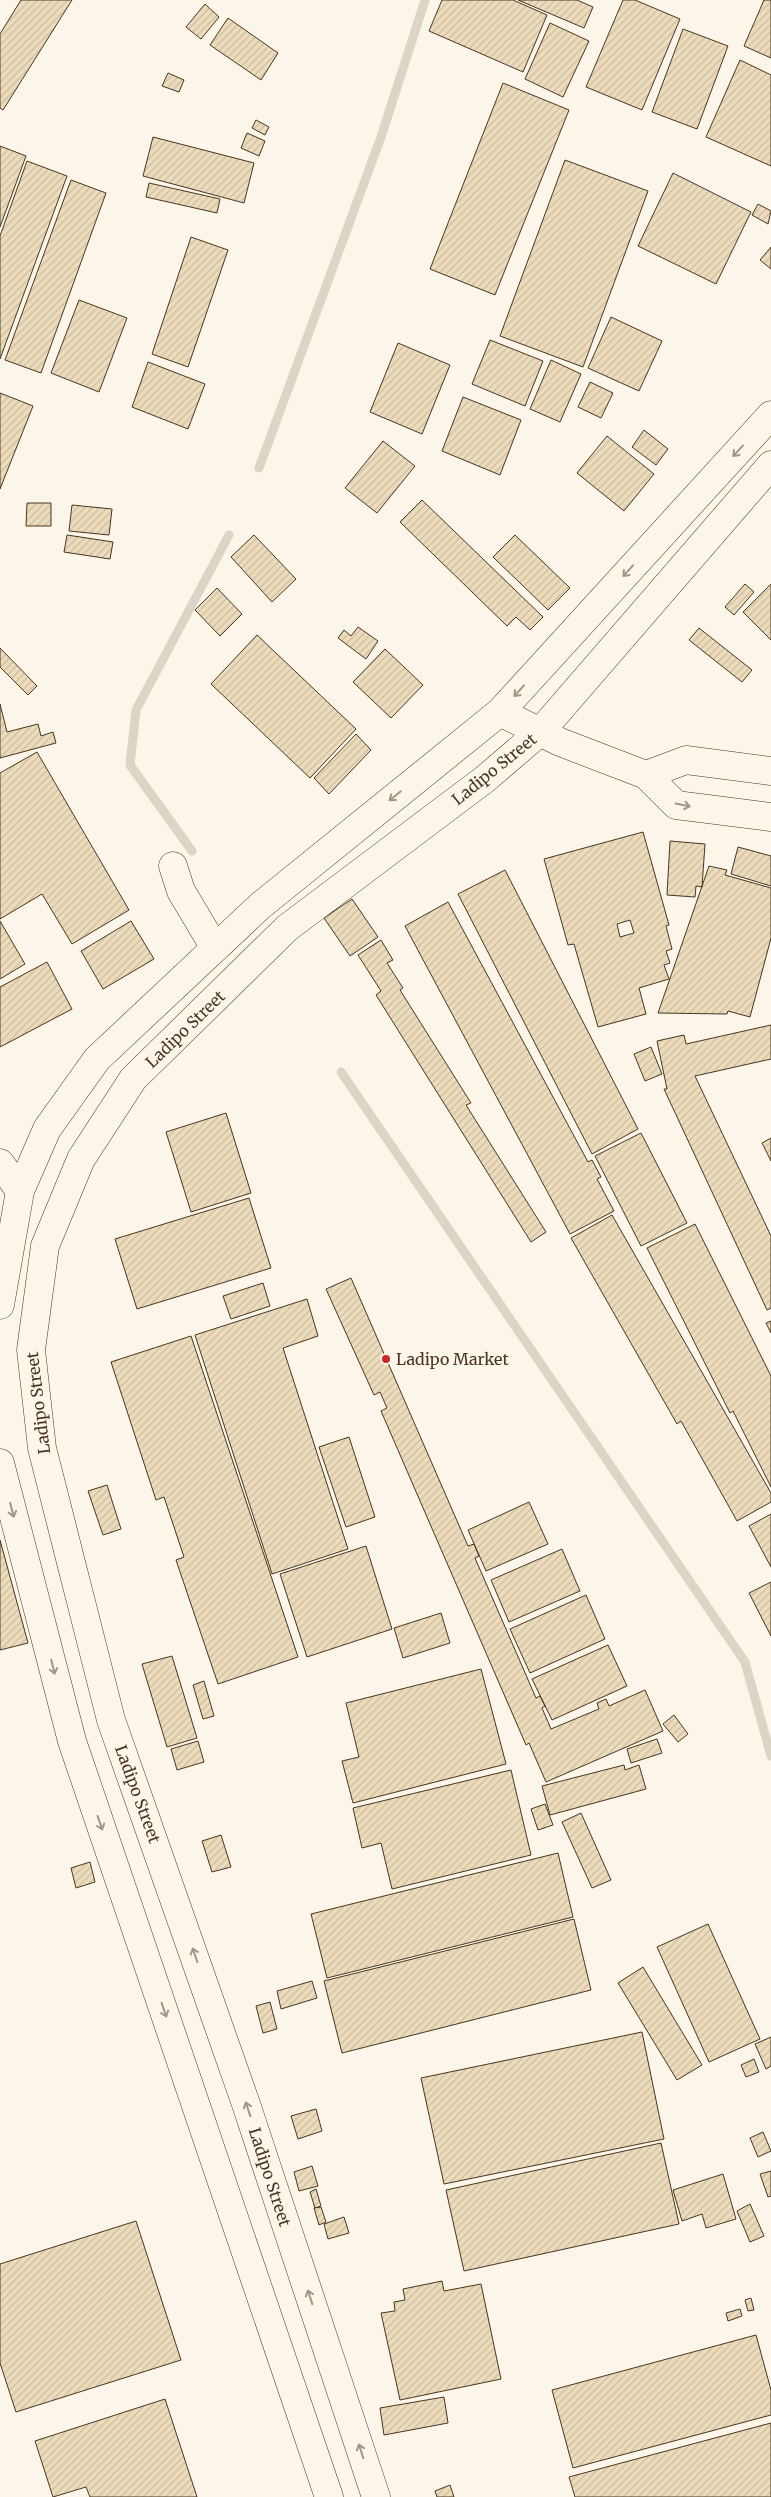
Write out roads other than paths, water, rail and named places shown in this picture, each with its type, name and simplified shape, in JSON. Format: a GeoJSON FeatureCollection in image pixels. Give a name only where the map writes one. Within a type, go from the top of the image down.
{"type":"FeatureCollection","features":[{"type":"Feature","properties":{"kind":"main road"},"geometry":{"type":"LineString","coordinates":[[0,1305],[20,1191],[47,1129],[97,1059],[260,906],[500,712],[771,415]]}},
{"type":"Feature","properties":{"kind":"main road","name":"Ladipo Street"},"geometry":{"type":"LineString","coordinates":[[376,2497],[246,2104],[112,1720],[42,1448],[31,1350],[45,1246],[80,1159],[133,1079],[287,928],[485,779],[541,731],[771,465]]}},
{"type":"Feature","properties":{"kind":"main road"},"geometry":{"type":"LineString","coordinates":[[500,712],[569,745],[646,775],[676,805],[771,817]]}},
{"type":"Feature","properties":{"kind":"main road"},"geometry":{"type":"LineString","coordinates":[[646,775],[686,760],[771,771]]}},
{"type":"Feature","properties":{"kind":"main road"},"geometry":{"type":"LineString","coordinates":[[173,866],[181,891],[216,948]]}},
{"type":"Feature","properties":{"kind":"main road"},"geometry":{"type":"LineString","coordinates":[[0,1162],[20,1191]]}},
{"type":"Feature","properties":{"kind":"main road"},"geometry":{"type":"LineString","coordinates":[[0,1463],[72,1741],[329,2497]]}},
{"type":"Feature","properties":{"kind":"waterway"},"geometry":{"type":"LineString","coordinates":[[259,468],[381,137],[425,0]]}},
{"type":"Feature","properties":{"kind":"waterway"},"geometry":{"type":"LineString","coordinates":[[192,851],[130,765],[136,710],[229,535]]}},
{"type":"Feature","properties":{"kind":"waterway"},"geometry":{"type":"LineString","coordinates":[[341,1072],[745,1662],[771,1756]]}},
{"type":"Feature","properties":{"kind":"place","name":"Ladipo Market"},"geometry":{"type":"Point","coordinates":[386,1359]}}]}
